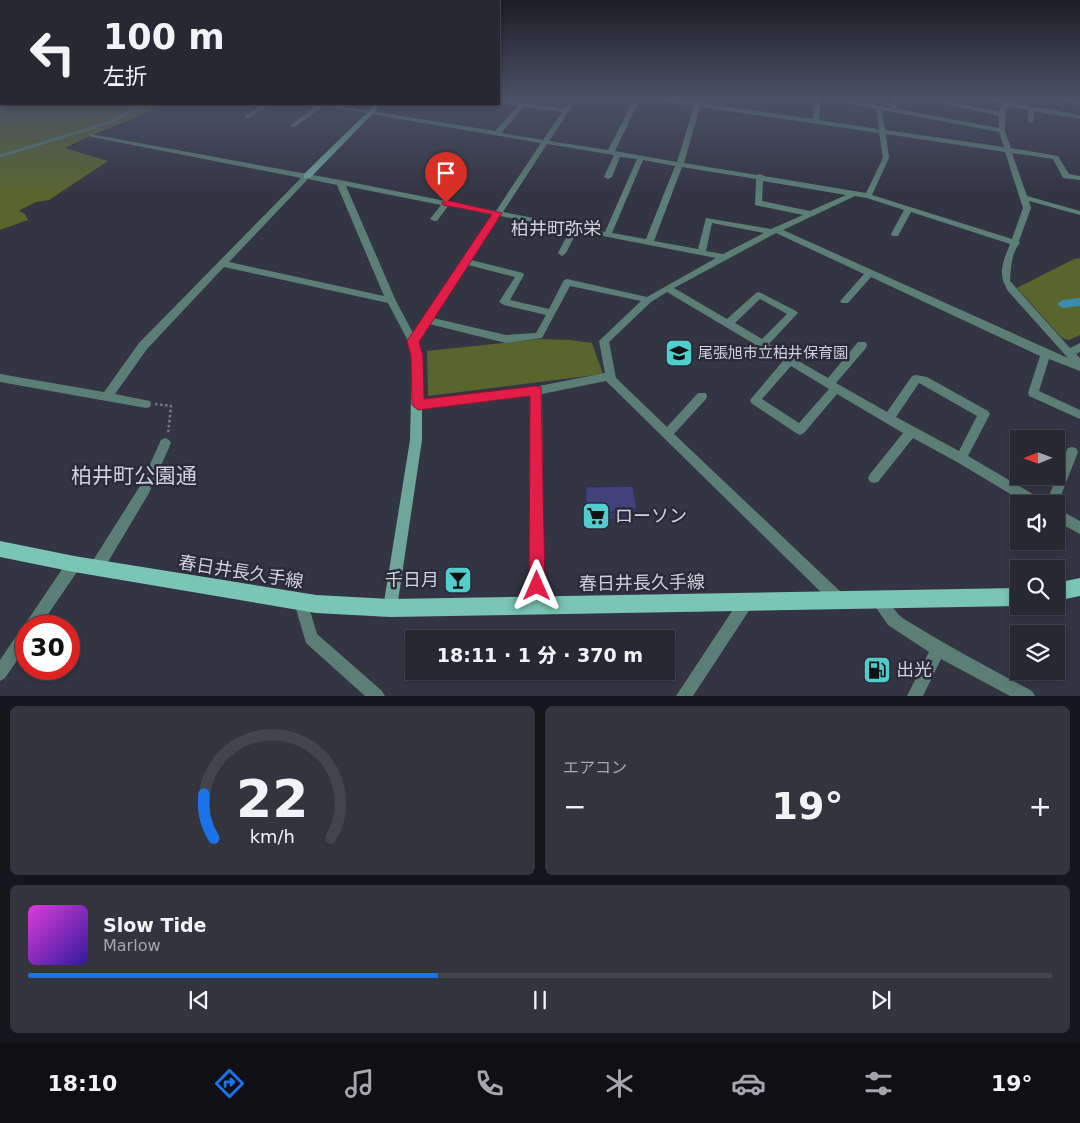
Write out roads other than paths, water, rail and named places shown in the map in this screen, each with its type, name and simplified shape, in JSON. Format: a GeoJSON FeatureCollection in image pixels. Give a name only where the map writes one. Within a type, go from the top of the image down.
{"type":"FeatureCollection","features":[{"type":"Feature","properties":{"kind":"main road","name":"春日井長久手線"},"geometry":{"type":"LineString","coordinates":[[0,549],[74,564],[301,602],[390,608],[1010,597]]}},
{"type":"Feature","properties":{"kind":"main road"},"geometry":{"type":"LineString","coordinates":[[1065,590],[1080,587]]}},
{"type":"Feature","properties":{"kind":"street"},"geometry":{"type":"LineString","coordinates":[[108,395],[143,346],[354,129]]}},
{"type":"Feature","properties":{"kind":"street"},"geometry":{"type":"LineString","coordinates":[[475,129],[856,193],[1016,243]]}},
{"type":"Feature","properties":{"kind":"street"},"geometry":{"type":"LineString","coordinates":[[497,133],[500,129]]}},
{"type":"Feature","properties":{"kind":"street"},"geometry":{"type":"LineString","coordinates":[[413,341],[554,129]]}},
{"type":"Feature","properties":{"kind":"street"},"geometry":{"type":"LineString","coordinates":[[608,177],[625,129]]}},
{"type":"Feature","properties":{"kind":"street"},"geometry":{"type":"LineString","coordinates":[[649,242],[680,163],[690,129]]}},
{"type":"Feature","properties":{"kind":"street"},"geometry":{"type":"LineString","coordinates":[[873,129],[1008,152],[1056,157],[1066,176],[1080,178]]}},
{"type":"Feature","properties":{"kind":"street"},"geometry":{"type":"LineString","coordinates":[[994,129],[1002,131],[1027,208],[1016,243],[1007,263],[1006,281],[1080,366]]}},
{"type":"Feature","properties":{"kind":"street"},"geometry":{"type":"LineString","coordinates":[[868,196],[886,158],[883,131]]}},
{"type":"Feature","properties":{"kind":"street"},"geometry":{"type":"LineString","coordinates":[[92,135],[723,257]]}},
{"type":"Feature","properties":{"kind":"street"},"geometry":{"type":"LineString","coordinates":[[608,234],[641,157]]}},
{"type":"Feature","properties":{"kind":"street"},"geometry":{"type":"LineString","coordinates":[[760,176],[758,203],[812,214]]}},
{"type":"Feature","properties":{"kind":"street"},"geometry":{"type":"LineString","coordinates":[[340,182],[391,301],[413,341],[417,356],[418,405],[411,478],[390,608]]}},
{"type":"Feature","properties":{"kind":"street"},"geometry":{"type":"LineString","coordinates":[[839,600],[611,380],[604,341],[648,300],[667,288],[723,257],[856,193]]}},
{"type":"Feature","properties":{"kind":"street"},"geometry":{"type":"LineString","coordinates":[[1023,197],[1080,213]]}},
{"type":"Feature","properties":{"kind":"street"},"geometry":{"type":"LineString","coordinates":[[434,219],[446,203]]}},
{"type":"Feature","properties":{"kind":"street"},"geometry":{"type":"LineString","coordinates":[[895,234],[909,208]]}},
{"type":"Feature","properties":{"kind":"street"},"geometry":{"type":"LineString","coordinates":[[701,253],[709,220],[775,231],[1046,354],[1080,366]]}},
{"type":"Feature","properties":{"kind":"street"},"geometry":{"type":"LineString","coordinates":[[562,253],[575,228]]}},
{"type":"Feature","properties":{"kind":"street"},"geometry":{"type":"LineString","coordinates":[[467,262],[520,274],[504,302],[552,313]]}},
{"type":"Feature","properties":{"kind":"street"},"geometry":{"type":"LineString","coordinates":[[223,264],[391,301]]}},
{"type":"Feature","properties":{"kind":"street"},"geometry":{"type":"LineString","coordinates":[[845,301],[870,273]]}},
{"type":"Feature","properties":{"kind":"street"},"geometry":{"type":"LineString","coordinates":[[428,320],[506,339],[539,336],[567,282],[648,300]]}},
{"type":"Feature","properties":{"kind":"street"},"geometry":{"type":"LineString","coordinates":[[667,288],[910,432],[961,458],[1024,495]]}},
{"type":"Feature","properties":{"kind":"street"},"geometry":{"type":"LineString","coordinates":[[728,324],[759,295],[793,313],[762,344]]}},
{"type":"Feature","properties":{"kind":"street"},"geometry":{"type":"LineString","coordinates":[[790,360],[755,400],[800,430],[862,345]]}},
{"type":"Feature","properties":{"kind":"street"},"geometry":{"type":"LineString","coordinates":[[1069,353],[1080,347]]}},
{"type":"Feature","properties":{"kind":"street"},"geometry":{"type":"LineString","coordinates":[[1046,354],[1033,393],[1080,415]]}},
{"type":"Feature","properties":{"kind":"street"},"geometry":{"type":"LineString","coordinates":[[418,405],[536,391],[610,376]]}},
{"type":"Feature","properties":{"kind":"street"},"geometry":{"type":"LineString","coordinates":[[0,378],[108,395],[146,404]]}},
{"type":"Feature","properties":{"kind":"street"},"geometry":{"type":"LineString","coordinates":[[889,419],[916,379],[923,380],[984,414],[961,458]]}},
{"type":"Feature","properties":{"kind":"street"},"geometry":{"type":"LineString","coordinates":[[536,391],[537,606]]}},
{"type":"Feature","properties":{"kind":"street"},"geometry":{"type":"LineString","coordinates":[[667,434],[702,396]]}},
{"type":"Feature","properties":{"kind":"street"},"geometry":{"type":"LineString","coordinates":[[874,478],[910,432]]}},
{"type":"Feature","properties":{"kind":"street"},"geometry":{"type":"LineString","coordinates":[[97,567],[145,489],[165,444]]}},
{"type":"Feature","properties":{"kind":"street"},"geometry":{"type":"LineString","coordinates":[[1055,495],[1072,452]]}},
{"type":"Feature","properties":{"kind":"street"},"geometry":{"type":"LineString","coordinates":[[1065,519],[1080,528]]}},
{"type":"Feature","properties":{"kind":"street"},"geometry":{"type":"LineString","coordinates":[[39,615],[74,564]]}},
{"type":"Feature","properties":{"kind":"street"},"geometry":{"type":"LineString","coordinates":[[877,599],[893,620],[938,649],[1027,696]]}},
{"type":"Feature","properties":{"kind":"street"},"geometry":{"type":"LineString","coordinates":[[301,602],[311,638],[377,696]]}},
{"type":"Feature","properties":{"kind":"street"},"geometry":{"type":"LineString","coordinates":[[684,696],[747,602]]}},
{"type":"Feature","properties":{"kind":"street"},"geometry":{"type":"LineString","coordinates":[[915,696],[938,649]]}},
{"type":"Feature","properties":{"kind":"street"},"geometry":{"type":"LineString","coordinates":[[0,673],[15,650]]}},
{"type":"Feature","properties":{"kind":"lane"},"geometry":{"type":"LineString","coordinates":[[0,156],[87,129]]}},
{"type":"Feature","properties":{"kind":"waterway"},"geometry":{"type":"LineString","coordinates":[[1063,304],[1080,302]]}},
{"type":"Feature","properties":{"kind":"place","name":"尾張旭市立柏井保育園"},"geometry":{"type":"Point","coordinates":[679,353]}},
{"type":"Feature","properties":{"kind":"place","name":"ローソン"},"geometry":{"type":"Point","coordinates":[596,516]}},
{"type":"Feature","properties":{"kind":"place","name":"千日月"},"geometry":{"type":"Point","coordinates":[458,580]}},
{"type":"Feature","properties":{"kind":"place","name":"出光"},"geometry":{"type":"Point","coordinates":[877,670]}},
{"type":"Feature","properties":{"kind":"district","name":"柏井町弥栄"},"geometry":{"type":"Point","coordinates":[556,229]}},
{"type":"Feature","properties":{"kind":"district","name":"柏井町公園通"},"geometry":{"type":"Point","coordinates":[134,476]}}]}
